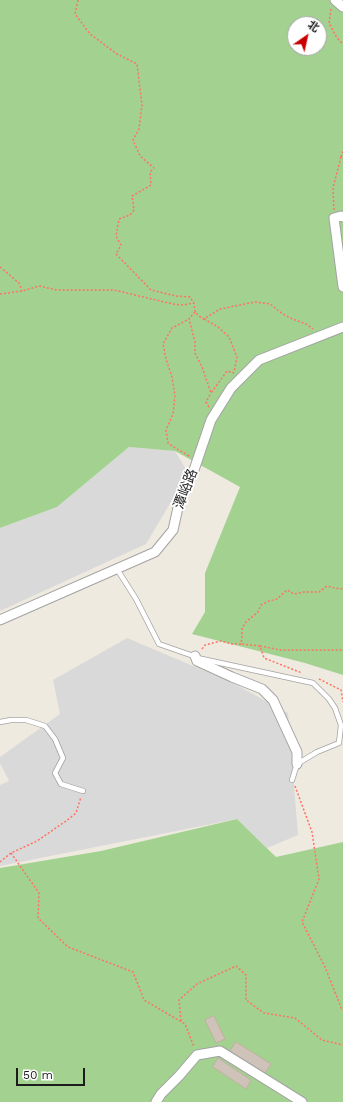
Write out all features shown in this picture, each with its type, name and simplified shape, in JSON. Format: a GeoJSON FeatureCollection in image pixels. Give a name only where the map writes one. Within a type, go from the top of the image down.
{"type":"FeatureCollection","features":[{"type":"Feature","properties":{"kind":"street"},"geometry":{"type":"LineString","coordinates":[[333,4],[343,7]]}},
{"type":"Feature","properties":{"kind":"street"},"geometry":{"type":"LineString","coordinates":[[339,218],[343,287]]}},
{"type":"Feature","properties":{"kind":"street","name":"潭峪路"},"geometry":{"type":"LineString","coordinates":[[0,620],[155,552],[173,530],[179,503],[197,461],[211,420],[231,388],[259,360],[343,327]]}},
{"type":"Feature","properties":{"kind":"street"},"geometry":{"type":"LineString","coordinates":[[195,656],[197,661],[262,689],[273,700],[297,752],[298,764]]}},
{"type":"Feature","properties":{"kind":"street"},"geometry":{"type":"LineString","coordinates":[[156,1102],[161,1094],[197,1055],[220,1051],[302,1102]]}},
{"type":"Feature","properties":{"kind":"lane"},"geometry":{"type":"LineString","coordinates":[[117,569],[136,599],[159,644],[195,656],[313,683],[328,699],[335,708],[341,725],[339,743],[317,752],[298,764],[292,780]]}},
{"type":"Feature","properties":{"kind":"lane"},"geometry":{"type":"LineString","coordinates":[[0,722],[10,720],[26,720],[45,726],[55,739],[63,758],[55,773],[61,784],[83,791]]}},
{"type":"Feature","properties":{"kind":"path"},"geometry":{"type":"LineString","coordinates":[[78,0],[75,14],[90,34],[117,54],[137,64],[142,105],[139,129],[133,140],[140,156],[154,168],[150,172],[151,185],[132,196],[134,210],[130,215],[120,219],[116,236],[121,245],[116,254],[151,290],[176,296],[190,297],[194,303],[197,316],[218,327],[229,337],[237,357],[234,373],[227,371],[211,393],[202,366],[195,353],[195,342],[189,319]]}},
{"type":"Feature","properties":{"kind":"path"},"geometry":{"type":"LineString","coordinates":[[333,4],[329,23],[337,38],[343,44]]}},
{"type":"Feature","properties":{"kind":"path"},"geometry":{"type":"LineString","coordinates":[[339,218],[333,188],[343,151]]}},
{"type":"Feature","properties":{"kind":"path"},"geometry":{"type":"LineString","coordinates":[[0,267],[19,283],[22,291]]}},
{"type":"Feature","properties":{"kind":"path"},"geometry":{"type":"LineString","coordinates":[[0,294],[22,291],[38,286],[57,290],[114,290],[173,304],[182,305],[194,303]]}},
{"type":"Feature","properties":{"kind":"path"},"geometry":{"type":"LineString","coordinates":[[204,319],[220,309],[255,302],[270,304],[280,312],[290,318],[306,324],[323,336]]}},
{"type":"Feature","properties":{"kind":"path"},"geometry":{"type":"LineString","coordinates":[[195,312],[189,319],[172,328],[163,344],[172,377],[175,396],[173,414],[166,430],[168,443],[197,461]]}},
{"type":"Feature","properties":{"kind":"path"},"geometry":{"type":"LineString","coordinates":[[241,644],[242,628],[246,622],[258,612],[261,605],[278,599],[287,590],[294,594],[319,592],[326,586],[343,589]]}},
{"type":"Feature","properties":{"kind":"path"},"geometry":{"type":"LineString","coordinates":[[195,656],[205,645],[221,641],[232,644],[260,646],[281,650],[343,650]]}},
{"type":"Feature","properties":{"kind":"path"},"geometry":{"type":"LineString","coordinates":[[260,646],[264,658],[308,675]]}},
{"type":"Feature","properties":{"kind":"path"},"geometry":{"type":"LineString","coordinates":[[315,677],[341,690],[343,702]]}},
{"type":"Feature","properties":{"kind":"path"},"geometry":{"type":"LineString","coordinates":[[292,780],[312,832],[319,879],[302,922],[325,967],[343,1010]]}},
{"type":"Feature","properties":{"kind":"path"},"geometry":{"type":"LineString","coordinates":[[0,862],[11,853],[37,841],[71,817],[76,812],[83,791]]}},
{"type":"Feature","properties":{"kind":"path"},"geometry":{"type":"LineString","coordinates":[[11,853],[39,893],[38,918],[68,947],[133,972],[144,1000],[185,1024],[197,1055]]}},
{"type":"Feature","properties":{"kind":"path"},"geometry":{"type":"LineString","coordinates":[[181,1022],[179,1000],[197,984],[236,966],[246,975],[246,1000],[264,1013],[295,1018],[322,1040],[343,1045]]}},
{"type":"Feature","properties":{"kind":"shaded area"},"geometry":{"type":"Polygon","coordinates":[[[129,447],[175,451],[188,473],[146,544],[0,611],[0,528],[57,507],[129,447]]]}},
{"type":"Feature","properties":{"kind":"shaded area"},"geometry":{"type":"Polygon","coordinates":[[[127,638],[231,682],[288,713],[298,835],[267,848],[237,819],[0,866],[0,785],[9,781],[0,763],[0,757],[60,714],[53,680],[127,638]]]}},
{"type":"Feature","properties":{"kind":"green space"},"geometry":{"type":"Polygon","coordinates":[[[0,0],[343,0],[343,675],[305,663],[192,634],[205,612],[205,573],[240,487],[175,451],[129,447],[57,507],[0,528],[0,0]]]}},
{"type":"Feature","properties":{"kind":"green space"},"geometry":{"type":"Polygon","coordinates":[[[237,819],[276,857],[343,842],[343,1102],[0,1102],[0,868],[101,851],[237,819]]]}},
{"type":"Feature","properties":{"kind":"building"},"geometry":{"type":"Polygon","coordinates":[[[214,1016],[225,1039],[216,1043],[205,1020],[214,1016]]]}},
{"type":"Feature","properties":{"kind":"building"},"geometry":{"type":"Polygon","coordinates":[[[236,1042],[271,1064],[264,1074],[230,1051],[236,1042]]]}},
{"type":"Feature","properties":{"kind":"building"},"geometry":{"type":"Polygon","coordinates":[[[218,1058],[251,1080],[246,1089],[213,1067],[218,1058]]]}}]}
